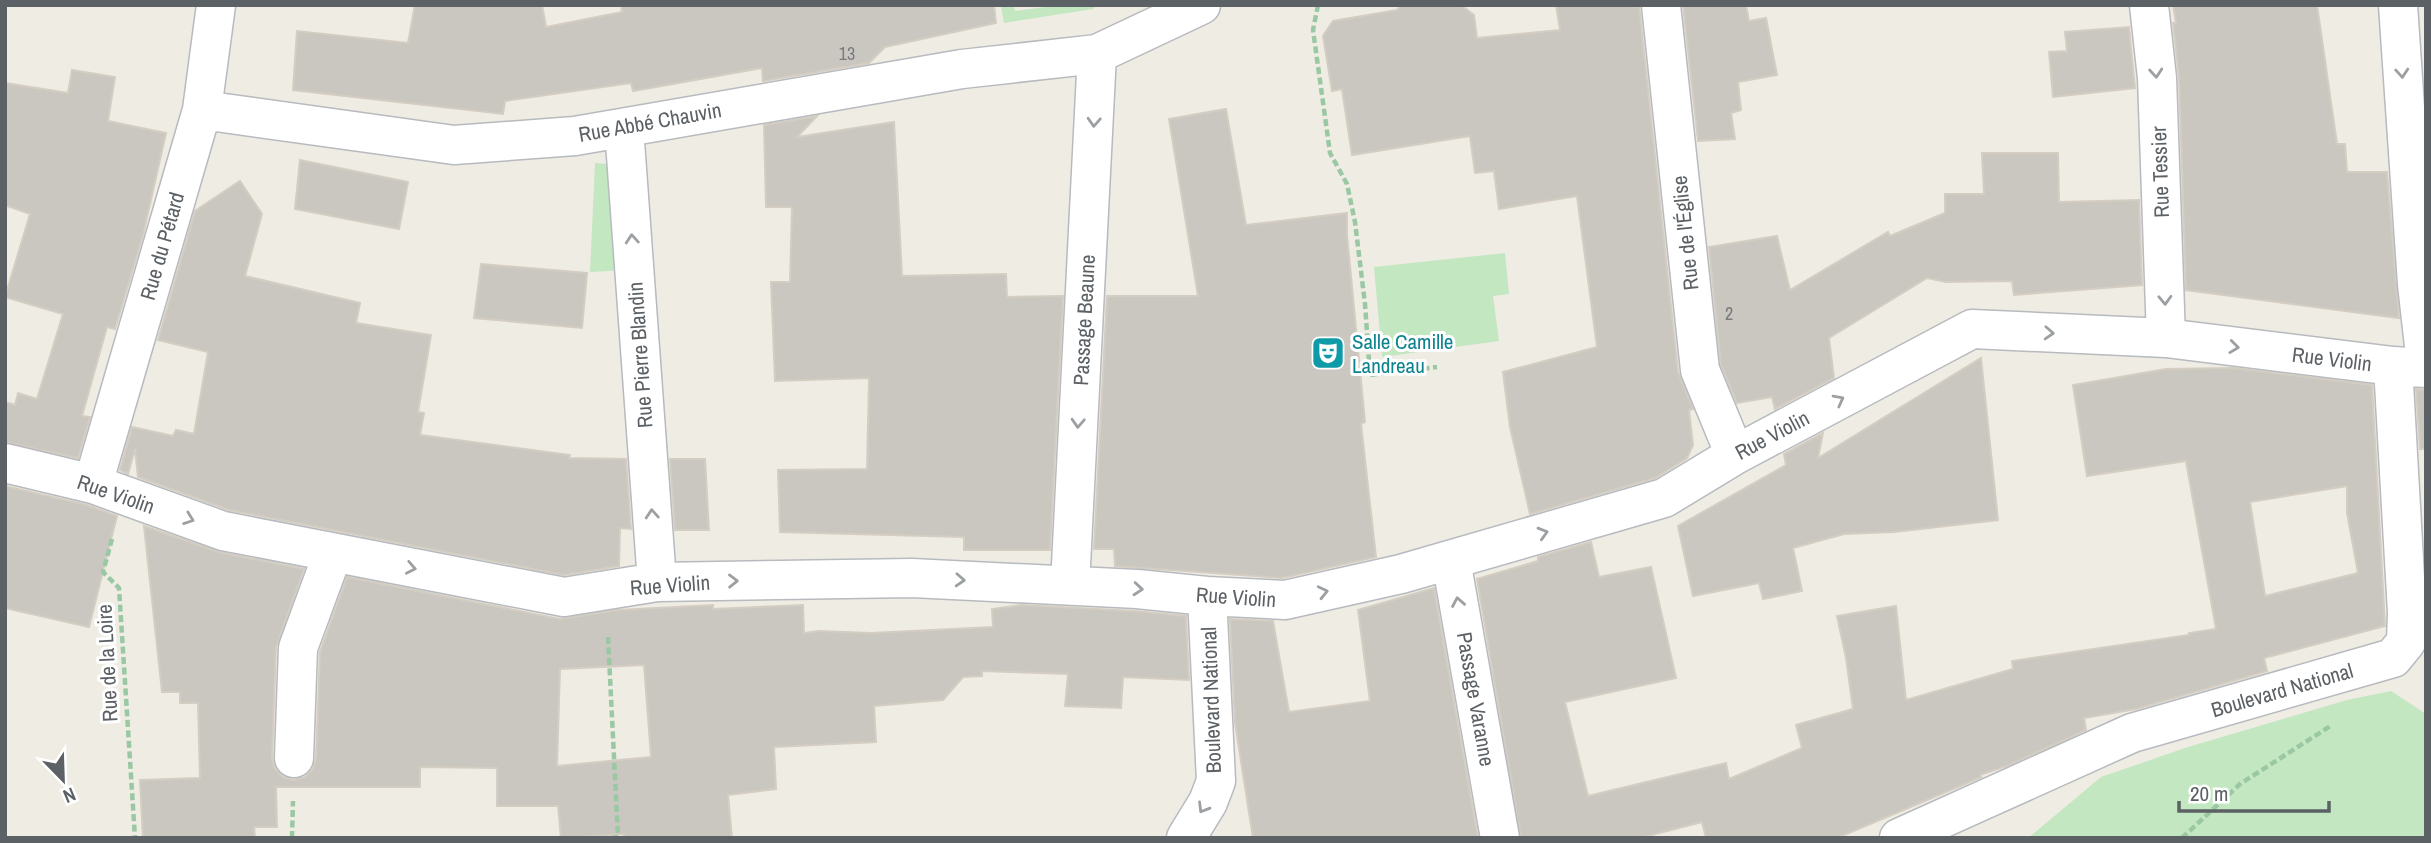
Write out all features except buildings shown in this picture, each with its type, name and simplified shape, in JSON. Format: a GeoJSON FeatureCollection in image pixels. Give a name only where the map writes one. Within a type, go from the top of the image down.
{"type":"FeatureCollection","features":[{"type":"Feature","properties":{"kind":"street","name":"Rue du Pétard"},"geometry":{"type":"LineString","coordinates":[[109,490],[202,110],[216,5]]}},
{"type":"Feature","properties":{"kind":"street","name":"Rue Abbé Chauvin"},"geometry":{"type":"LineString","coordinates":[[202,110],[454,145],[575,136],[962,69],[1097,54],[1201,5]]}},
{"type":"Feature","properties":{"kind":"street","name":"Rue de l'Église"},"geometry":{"type":"LineString","coordinates":[[1661,5],[1700,370],[1735,455]]}},
{"type":"Feature","properties":{"kind":"street","name":"Rue Tessier"},"geometry":{"type":"LineString","coordinates":[[2149,5],[2157,78],[2166,338]]}},
{"type":"Feature","properties":{"kind":"street","name":"Boulevard National"},"geometry":{"type":"LineString","coordinates":[[1899,838],[2132,733],[2393,658],[2406,642],[2417,284],[2398,5]]}},
{"type":"Feature","properties":{"kind":"street","name":"Passage Beaune"},"geometry":{"type":"LineString","coordinates":[[1070,585],[1097,54]]}},
{"type":"Feature","properties":{"kind":"street","name":"Rue Pierre Blandin"},"geometry":{"type":"LineString","coordinates":[[624,128],[657,582]]}},
{"type":"Feature","properties":{"kind":"street","name":"Rue Violin"},"geometry":{"type":"LineString","coordinates":[[5,463],[109,490],[223,531],[564,597],[657,582],[912,578],[1070,585],[1285,600],[1401,574],[1664,498],[1735,455],[1972,329],[2166,338],[2415,366]]}},
{"type":"Feature","properties":{"kind":"street"},"geometry":{"type":"LineString","coordinates":[[293,758],[298,648],[333,553]]}},
{"type":"Feature","properties":{"kind":"street","name":"Passage Varanne"},"geometry":{"type":"LineString","coordinates":[[1451,560],[1500,838]]}},
{"type":"Feature","properties":{"kind":"street","name":"Boulevard National"},"geometry":{"type":"LineString","coordinates":[[1186,838],[1208,802],[1216,781],[1207,596]]}},
{"type":"Feature","properties":{"kind":"path"},"geometry":{"type":"LineString","coordinates":[[1318,5],[1313,30],[1330,153],[1347,184],[1355,222],[1370,375],[1437,367]]}},
{"type":"Feature","properties":{"kind":"path","name":"Rue de la Loire"},"geometry":{"type":"LineString","coordinates":[[109,490],[103,572],[119,588],[135,838]]}},
{"type":"Feature","properties":{"kind":"path"},"geometry":{"type":"LineString","coordinates":[[606,590],[618,837],[611,838]]}},
{"type":"Feature","properties":{"kind":"path"},"geometry":{"type":"LineString","coordinates":[[2182,838],[2240,784],[2338,721]]}},
{"type":"Feature","properties":{"kind":"green space"},"geometry":{"type":"Polygon","coordinates":[[[1062,5],[1098,5],[1093,9],[1004,23],[1001,7],[1014,6],[1015,11],[1062,5]]]}},
{"type":"Feature","properties":{"kind":"green space"},"geometry":{"type":"Polygon","coordinates":[[[595,163],[606,164],[614,171],[628,270],[590,272],[595,163]]]}},
{"type":"Feature","properties":{"kind":"green space"},"geometry":{"type":"Polygon","coordinates":[[[1505,253],[1509,294],[1493,296],[1499,341],[1382,357],[1374,267],[1505,253]]]}},
{"type":"Feature","properties":{"kind":"green space"},"geometry":{"type":"Polygon","coordinates":[[[2391,691],[2426,714],[2426,838],[2028,838],[2101,777],[2188,747],[2347,700],[2391,691]]]}},
{"type":"Feature","properties":{"kind":"place","name":"Salle Camille Landreau"},"geometry":{"type":"Point","coordinates":[1328,353]}}]}
